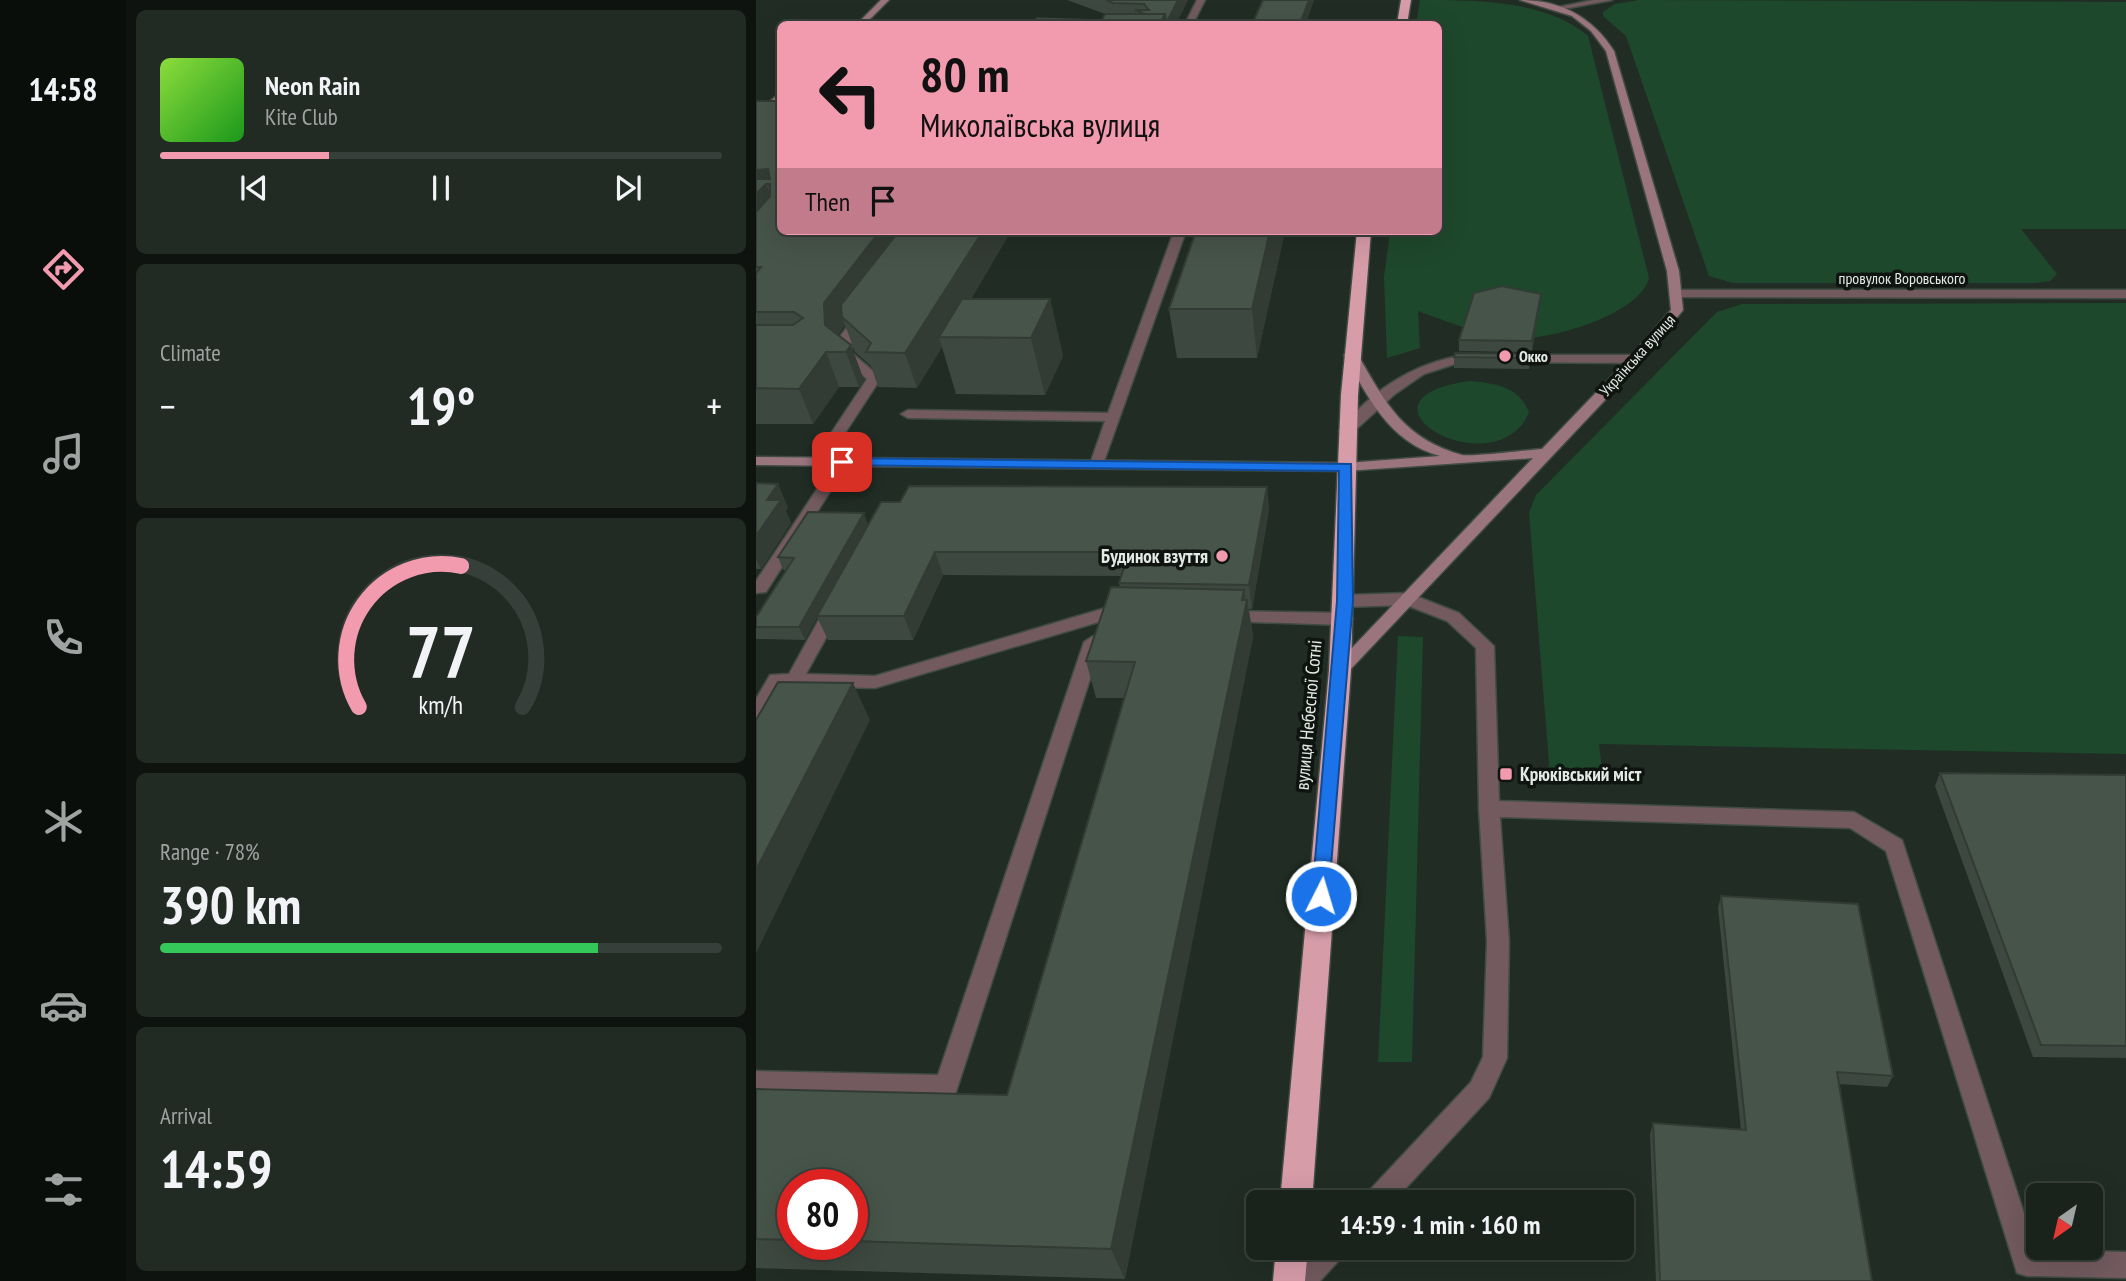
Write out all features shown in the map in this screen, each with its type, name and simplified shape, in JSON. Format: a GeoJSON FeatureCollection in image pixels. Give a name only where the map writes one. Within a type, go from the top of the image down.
{"type":"FeatureCollection","features":[{"type":"Feature","properties":{"kind":"highway"},"geometry":{"type":"LineString","coordinates":[[1403,21],[1406,3]]}},
{"type":"Feature","properties":{"kind":"highway","name":"вулиця Небесної Сотні"},"geometry":{"type":"LineString","coordinates":[[1297,1190],[1340,670],[1344,610],[1346,431],[1355,293],[1363,235]]}},
{"type":"Feature","properties":{"kind":"highway"},"geometry":{"type":"LineString","coordinates":[[1289,1281],[1291,1260]]}},
{"type":"Feature","properties":{"kind":"street"},"geometry":{"type":"LineString","coordinates":[[863,21],[885,0]]}},
{"type":"Feature","properties":{"kind":"street"},"geometry":{"type":"LineString","coordinates":[[1190,21],[1201,0]]}},
{"type":"Feature","properties":{"kind":"street","name":"Українська вулиця"},"geometry":{"type":"LineString","coordinates":[[1340,670],[1636,359],[1677,310],[1677,294],[1611,51],[1592,24],[1541,2],[1524,0]]}},
{"type":"Feature","properties":{"kind":"street"},"geometry":{"type":"LineString","coordinates":[[1558,8],[1608,0]]}},
{"type":"Feature","properties":{"kind":"street"},"geometry":{"type":"LineString","coordinates":[[756,118],[777,99]]}},
{"type":"Feature","properties":{"kind":"street"},"geometry":{"type":"LineString","coordinates":[[1097,464],[1179,235]]}},
{"type":"Feature","properties":{"kind":"street","name":"провулок Воровського"},"geometry":{"type":"LineString","coordinates":[[1677,294],[2126,294]]}},
{"type":"Feature","properties":{"kind":"street"},"geometry":{"type":"LineString","coordinates":[[819,462],[873,379],[845,354],[844,345],[845,338],[868,306]]}},
{"type":"Feature","properties":{"kind":"street"},"geometry":{"type":"LineString","coordinates":[[1351,355],[1399,432],[1435,452],[1478,459]]}},
{"type":"Feature","properties":{"kind":"street"},"geometry":{"type":"LineString","coordinates":[[1346,431],[1402,381],[1425,366],[1453,358],[1636,359]]}},
{"type":"Feature","properties":{"kind":"street"},"geometry":{"type":"LineString","coordinates":[[908,414],[1114,417]]}},
{"type":"Feature","properties":{"kind":"street"},"geometry":{"type":"LineString","coordinates":[[756,461],[1346,467],[1547,453]]}},
{"type":"Feature","properties":{"kind":"street"},"geometry":{"type":"LineString","coordinates":[[756,588],[760,588],[842,462]]}},
{"type":"Feature","properties":{"kind":"street"},"geometry":{"type":"LineString","coordinates":[[794,681],[844,589]]}},
{"type":"Feature","properties":{"kind":"street"},"geometry":{"type":"LineString","coordinates":[[1209,617],[1344,610],[1408,599],[1453,617],[1485,646],[1489,809],[1498,941],[1495,1058],[1480,1090],[1387,1190]]}},
{"type":"Feature","properties":{"kind":"street"},"geometry":{"type":"LineString","coordinates":[[756,1082],[946,1087],[1102,615]]}},
{"type":"Feature","properties":{"kind":"street"},"geometry":{"type":"LineString","coordinates":[[756,715],[776,680],[875,682],[1102,615],[1142,616]]}},
{"type":"Feature","properties":{"kind":"street"},"geometry":{"type":"LineString","coordinates":[[1489,809],[1854,820],[1895,846],[2027,1263],[2126,1265]]}},
{"type":"Feature","properties":{"kind":"street"},"geometry":{"type":"LineString","coordinates":[[1301,1281],[1321,1260]]}},
{"type":"Feature","properties":{"kind":"green space"},"geometry":{"type":"Polygon","coordinates":[[[1420,0],[1509,4],[1552,15],[1588,36],[1649,278],[1642,291],[1629,304],[1568,331],[1527,338],[1488,334],[1418,311],[1420,348],[1387,358],[1384,277],[1389,235],[1442,235],[1442,21],[1416,21],[1420,0]]]}},
{"type":"Feature","properties":{"kind":"green space"},"geometry":{"type":"Polygon","coordinates":[[[1639,0],[2126,2],[2126,229],[2021,229],[2057,274],[2050,281],[2036,283],[1733,283],[1709,276],[1626,36],[1603,16],[1603,12],[1615,4],[1639,0]]]}},
{"type":"Feature","properties":{"kind":"green space"},"geometry":{"type":"Polygon","coordinates":[[[2126,303],[2126,754],[1599,744],[1603,777],[1550,776],[1529,513],[1536,495],[1717,312],[1742,304],[2126,303]]]}},
{"type":"Feature","properties":{"kind":"green space"},"geometry":{"type":"Polygon","coordinates":[[[1470,381],[1506,388],[1520,397],[1529,413],[1511,434],[1486,443],[1460,441],[1436,433],[1421,419],[1418,404],[1433,391],[1470,381]]]}},
{"type":"Feature","properties":{"kind":"green space"},"geometry":{"type":"Polygon","coordinates":[[[1398,636],[1423,637],[1412,1062],[1378,1062],[1398,636]]]}},
{"type":"Feature","properties":{"kind":"building"},"geometry":{"type":"Polygon","coordinates":[[[1106,0],[1178,0],[1168,21],[1165,14],[1145,14],[1135,10],[1149,10],[1144,4],[1113,3],[1106,0]]]}},
{"type":"Feature","properties":{"kind":"building"},"geometry":{"type":"Polygon","coordinates":[[[1263,0],[1309,0],[1301,21],[1253,21],[1263,0]]]}},
{"type":"Feature","properties":{"kind":"building"},"geometry":{"type":"Polygon","coordinates":[[[1105,14],[1165,14],[1162,21],[1102,21],[1105,14]]]}},
{"type":"Feature","properties":{"kind":"building"},"geometry":{"type":"Polygon","coordinates":[[[756,101],[777,101],[777,235],[877,235],[824,303],[825,325],[851,345],[846,352],[826,352],[799,389],[756,388],[756,325],[793,325],[803,318],[794,312],[756,312],[756,273],[761,267],[756,267],[756,212],[770,196],[770,184],[766,184],[756,194],[756,179],[770,179],[768,169],[756,170],[756,101]]]}},
{"type":"Feature","properties":{"kind":"building"},"geometry":{"type":"Polygon","coordinates":[[[896,235],[980,235],[905,353],[866,352],[871,343],[842,317],[841,305],[896,235]]]}},
{"type":"Feature","properties":{"kind":"building"},"geometry":{"type":"Polygon","coordinates":[[[1195,235],[1269,235],[1252,309],[1169,309],[1195,235]]]}},
{"type":"Feature","properties":{"kind":"building"},"geometry":{"type":"Polygon","coordinates":[[[1502,286],[1541,294],[1532,341],[1459,340],[1474,293],[1502,286]]]}},
{"type":"Feature","properties":{"kind":"building"},"geometry":{"type":"Polygon","coordinates":[[[962,299],[1050,299],[1031,338],[939,337],[962,299]]]}},
{"type":"Feature","properties":{"kind":"building"},"geometry":{"type":"Polygon","coordinates":[[[1455,353],[1530,354],[1529,358],[1454,357],[1455,353]]]}},
{"type":"Feature","properties":{"kind":"building"},"geometry":{"type":"Polygon","coordinates":[[[756,483],[778,484],[767,500],[781,500],[756,536],[756,483]]]}},
{"type":"Feature","properties":{"kind":"building"},"geometry":{"type":"Polygon","coordinates":[[[909,486],[1267,487],[1249,585],[1119,583],[1129,552],[935,552],[904,616],[817,616],[881,502],[900,502],[909,486]]]}},
{"type":"Feature","properties":{"kind":"building"},"geometry":{"type":"Polygon","coordinates":[[[808,512],[864,513],[799,627],[756,627],[756,617],[794,558],[778,557],[808,512]]]}},
{"type":"Feature","properties":{"kind":"building"},"geometry":{"type":"Polygon","coordinates":[[[1111,587],[1244,590],[1242,600],[1247,600],[1111,1249],[868,1241],[868,1169],[777,1169],[777,1240],[756,1239],[756,1089],[1007,1095],[1135,662],[1086,661],[1111,587]]]}},
{"type":"Feature","properties":{"kind":"building"},"geometry":{"type":"Polygon","coordinates":[[[778,682],[853,683],[756,870],[756,720],[778,682]]]}},
{"type":"Feature","properties":{"kind":"building"},"geometry":{"type":"Polygon","coordinates":[[[1940,773],[2126,775],[2126,1046],[2041,1045],[1940,773]]]}},
{"type":"Feature","properties":{"kind":"building"},"geometry":{"type":"Polygon","coordinates":[[[1721,896],[1858,904],[1893,1076],[1837,1072],[1872,1281],[1660,1281],[1653,1123],[1746,1130],[1721,896]]]}},
{"type":"Feature","properties":{"kind":"place","name":"Окко"},"geometry":{"type":"Point","coordinates":[1505,356]}},
{"type":"Feature","properties":{"kind":"place","name":"Будинок взуття"},"geometry":{"type":"Point","coordinates":[1222,556]}},
{"type":"Feature","properties":{"kind":"place","name":"Крюківський міст"},"geometry":{"type":"Point","coordinates":[1506,774]}},
{"type":"Feature","properties":{"kind":"route"},"geometry":{"type":"LineString","coordinates":[[842,462],[1346,467],[1345,601],[1321,896]]}}]}
